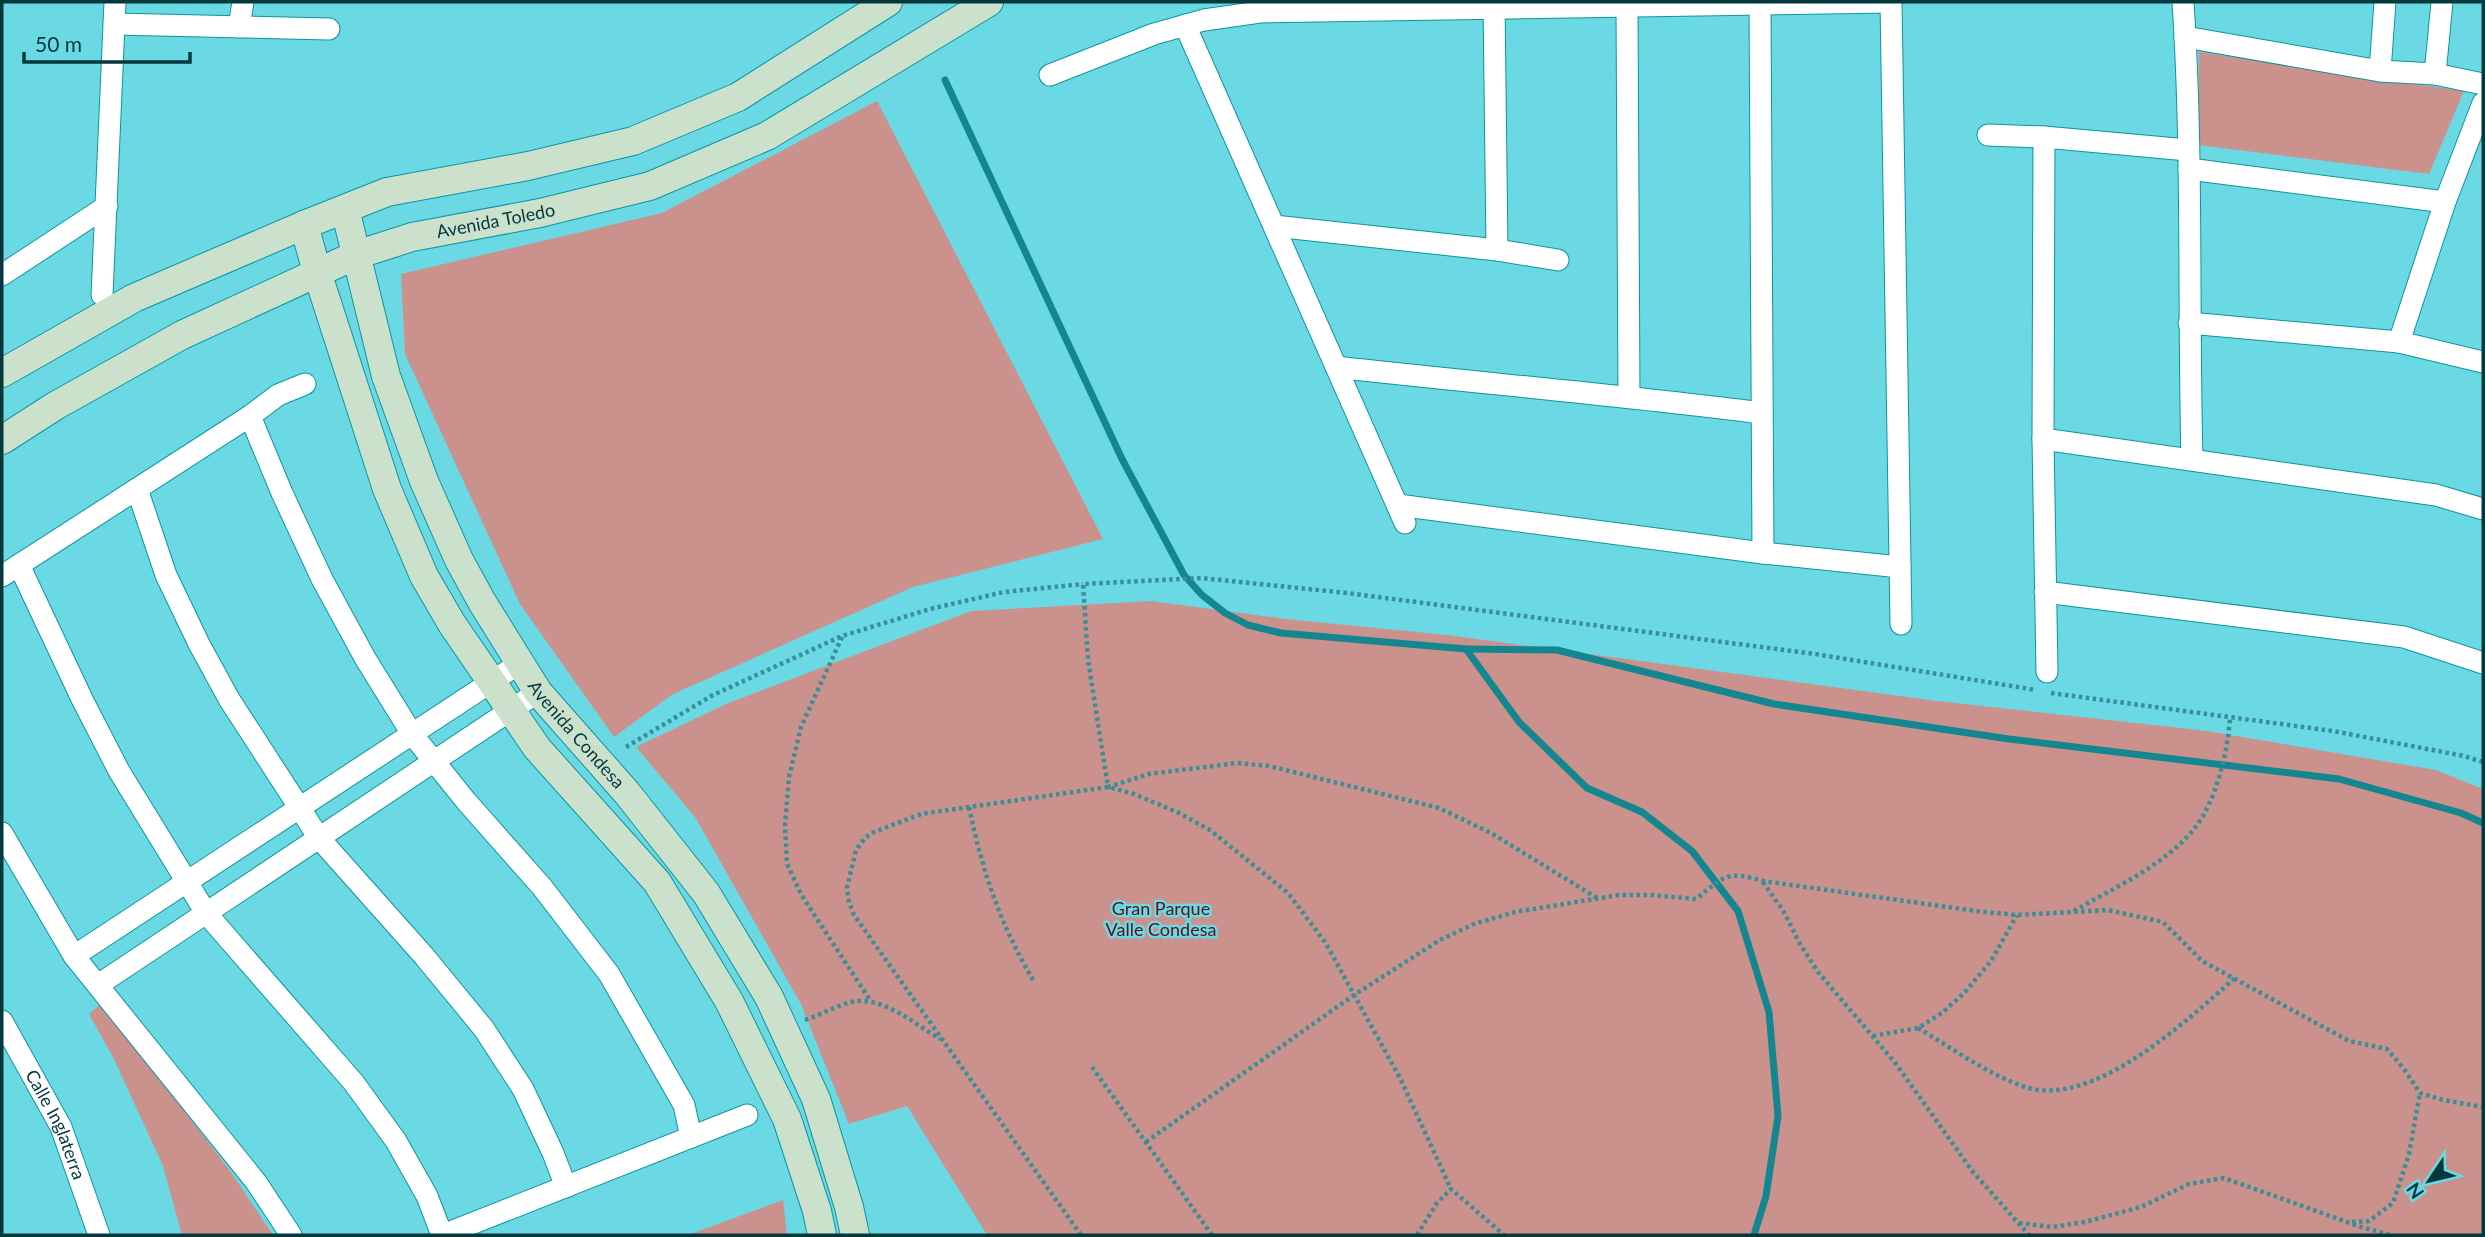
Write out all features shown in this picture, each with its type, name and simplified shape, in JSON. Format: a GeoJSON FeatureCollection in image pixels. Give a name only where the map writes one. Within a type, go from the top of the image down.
{"type":"FeatureCollection","features":[{"type":"Feature","properties":{"kind":"street"},"geometry":{"type":"LineString","coordinates":[[102,295],[115,2]]}},
{"type":"Feature","properties":{"kind":"street"},"geometry":{"type":"LineString","coordinates":[[239,27],[243,2]]}},
{"type":"Feature","properties":{"kind":"street"},"geometry":{"type":"LineString","coordinates":[[2,373],[134,298],[387,192],[528,166],[633,141],[738,97],[888,2]]}},
{"type":"Feature","properties":{"kind":"street","name":"Avenida Toledo"},"geometry":{"type":"LineString","coordinates":[[2,440],[55,406],[182,335],[356,255],[412,237],[540,213],[650,186],[767,136],[989,2]]}},
{"type":"Feature","properties":{"kind":"street"},"geometry":{"type":"LineString","coordinates":[[1050,75],[1154,34],[1185,25],[1259,12],[1450,5],[1627,6],[1891,2],[1900,624]]}},
{"type":"Feature","properties":{"kind":"street"},"geometry":{"type":"LineString","coordinates":[[2183,2],[2192,459]]}},
{"type":"Feature","properties":{"kind":"street"},"geometry":{"type":"LineString","coordinates":[[2380,71],[2385,2]]}},
{"type":"Feature","properties":{"kind":"street"},"geometry":{"type":"LineString","coordinates":[[2435,74],[2442,2]]}},
{"type":"Feature","properties":{"kind":"street"},"geometry":{"type":"LineString","coordinates":[[1760,4],[1763,553]]}},
{"type":"Feature","properties":{"kind":"street"},"geometry":{"type":"LineString","coordinates":[[1494,5],[1497,250]]}},
{"type":"Feature","properties":{"kind":"street"},"geometry":{"type":"LineString","coordinates":[[1627,6],[1629,396]]}},
{"type":"Feature","properties":{"kind":"street"},"geometry":{"type":"LineString","coordinates":[[114,24],[329,29]]}},
{"type":"Feature","properties":{"kind":"street"},"geometry":{"type":"LineString","coordinates":[[1185,25],[1402,514],[1900,567]]}},
{"type":"Feature","properties":{"kind":"street"},"geometry":{"type":"LineString","coordinates":[[2185,37],[2380,71],[2435,74],[2483,84]]}},
{"type":"Feature","properties":{"kind":"street"},"geometry":{"type":"LineString","coordinates":[[2399,342],[2445,202],[2483,103]]}},
{"type":"Feature","properties":{"kind":"street"},"geometry":{"type":"LineString","coordinates":[[1987,135],[2044,137],[2445,202]]}},
{"type":"Feature","properties":{"kind":"street"},"geometry":{"type":"LineString","coordinates":[[2044,137],[2043,439],[2047,672]]}},
{"type":"Feature","properties":{"kind":"street"},"geometry":{"type":"LineString","coordinates":[[2,275],[107,206]]}},
{"type":"Feature","properties":{"kind":"street","name":"Avenida Condesa"},"geometry":{"type":"LineString","coordinates":[[345,209],[386,376],[424,481],[465,571],[538,692],[627,793],[706,893],[769,998],[816,1099],[855,1235]]}},
{"type":"Feature","properties":{"kind":"street","name":"Avenida Condesa"},"geometry":{"type":"LineString","coordinates":[[304,225],[392,501],[424,576],[490,682],[537,748],[657,882],[729,1001],[787,1119],[817,1211],[822,1235]]}},
{"type":"Feature","properties":{"kind":"street"},"geometry":{"type":"LineString","coordinates":[[1274,226],[1497,250],[1558,260]]}},
{"type":"Feature","properties":{"kind":"street"},"geometry":{"type":"LineString","coordinates":[[2189,323],[2399,342],[2483,362]]}},
{"type":"Feature","properties":{"kind":"street"},"geometry":{"type":"LineString","coordinates":[[1336,367],[1629,396],[1762,413]]}},
{"type":"Feature","properties":{"kind":"street"},"geometry":{"type":"LineString","coordinates":[[305,384],[278,395],[250,416],[11,570],[113,759],[187,882],[206,913],[354,1083],[402,1152],[427,1196],[442,1235],[747,1115]]}},
{"type":"Feature","properties":{"kind":"street"},"geometry":{"type":"LineString","coordinates":[[250,416],[322,579],[365,658],[412,734],[542,887],[609,974],[684,1105],[691,1137]]}},
{"type":"Feature","properties":{"kind":"street"},"geometry":{"type":"LineString","coordinates":[[2043,439],[2437,495],[2483,509]]}},
{"type":"Feature","properties":{"kind":"street"},"geometry":{"type":"LineString","coordinates":[[137,489],[166,575],[198,644],[229,699],[319,838],[424,956],[484,1029],[523,1089],[566,1187]]}},
{"type":"Feature","properties":{"kind":"street"},"geometry":{"type":"LineString","coordinates":[[2045,592],[2404,637],[2483,663]]}},
{"type":"Feature","properties":{"kind":"street"},"geometry":{"type":"LineString","coordinates":[[74,956],[520,663]]}},
{"type":"Feature","properties":{"kind":"street"},"geometry":{"type":"LineString","coordinates":[[98,985],[538,692]]}},
{"type":"Feature","properties":{"kind":"street"},"geometry":{"type":"LineString","coordinates":[[2,833],[74,956],[256,1182],[291,1235]]}},
{"type":"Feature","properties":{"kind":"street","name":"Calle Inglaterra"},"geometry":{"type":"LineString","coordinates":[[2,1021],[61,1127],[99,1235]]}},
{"type":"Feature","properties":{"kind":"path"},"geometry":{"type":"LineString","coordinates":[[626,747],[713,695],[842,636],[930,608],[1004,593],[1083,584],[1201,578],[1347,593],[1815,654],[2053,693],[2333,731],[2483,762]]}},
{"type":"Feature","properties":{"kind":"path"},"geometry":{"type":"LineString","coordinates":[[1083,584],[1088,660],[1108,787]]}},
{"type":"Feature","properties":{"kind":"path"},"geometry":{"type":"LineString","coordinates":[[842,636],[801,727],[789,777],[785,825],[787,864],[802,896],[870,1000]]}},
{"type":"Feature","properties":{"kind":"path"},"geometry":{"type":"LineString","coordinates":[[2074,911],[2151,866],[2196,827],[2211,798],[2225,754],[2230,717]]}},
{"type":"Feature","properties":{"kind":"path"},"geometry":{"type":"LineString","coordinates":[[1081,1235],[855,915],[847,888],[856,849],[865,838],[921,814],[1108,787],[1149,774],[1237,763],[1269,766],[1438,808],[1491,833],[1597,898]]}},
{"type":"Feature","properties":{"kind":"path"},"geometry":{"type":"LineString","coordinates":[[1108,787],[1135,794],[1210,830],[1288,893],[1325,942],[1400,1078],[1451,1189],[1504,1235]]}},
{"type":"Feature","properties":{"kind":"path"},"geometry":{"type":"LineString","coordinates":[[969,807],[979,854],[995,905],[1018,955],[1035,983]]}},
{"type":"Feature","properties":{"kind":"path"},"geometry":{"type":"LineString","coordinates":[[1146,1142],[1354,995],[1440,940],[1474,924],[1504,914],[1619,895],[1696,899],[1723,877],[1738,874],[1763,881],[2017,915],[2108,910],[2162,922],[2202,961],[2349,1041],[2387,1049],[2420,1093],[2483,1107]]}},
{"type":"Feature","properties":{"kind":"path"},"geometry":{"type":"LineString","coordinates":[[1763,881],[1818,972],[1896,1065],[1973,1172],[2029,1235]]}},
{"type":"Feature","properties":{"kind":"path"},"geometry":{"type":"LineString","coordinates":[[1872,1036],[1917,1028],[1942,1013],[1965,992],[1991,961],[2017,915]]}},
{"type":"Feature","properties":{"kind":"path"},"geometry":{"type":"LineString","coordinates":[[1917,1028],[1997,1074],[2027,1087],[2063,1090],[2100,1077],[2144,1053],[2182,1025],[2235,978]]}},
{"type":"Feature","properties":{"kind":"path"},"geometry":{"type":"LineString","coordinates":[[803,1021],[852,1002],[870,1000],[944,1042]]}},
{"type":"Feature","properties":{"kind":"path"},"geometry":{"type":"LineString","coordinates":[[1092,1067],[1212,1235]]}},
{"type":"Feature","properties":{"kind":"path"},"geometry":{"type":"LineString","coordinates":[[2347,1222],[2369,1222],[2393,1203],[2409,1154],[2420,1093]]}},
{"type":"Feature","properties":{"kind":"path"},"geometry":{"type":"LineString","coordinates":[[2018,1223],[2052,1227],[2085,1222],[2141,1207],[2189,1185],[2224,1178],[2390,1235]]}},
{"type":"Feature","properties":{"kind":"path"},"geometry":{"type":"LineString","coordinates":[[1417,1235],[1437,1202],[1451,1189]]}},
{"type":"Feature","properties":{"kind":"green space"},"geometry":{"type":"Polygon","coordinates":[[[2199,52],[2464,91],[2429,174],[2198,145],[2199,52]]]}},
{"type":"Feature","properties":{"kind":"green space"},"geometry":{"type":"Polygon","coordinates":[[[877,101],[1103,539],[913,587],[673,694],[614,737],[520,604],[405,354],[401,274],[662,213],[877,101]]]}},
{"type":"Feature","properties":{"kind":"green space","name":"Gran Parque Valle Condesa"},"geometry":{"type":"Polygon","coordinates":[[[1151,601],[1286,619],[1447,635],[1937,701],[2207,731],[2436,770],[2483,789],[2483,1235],[987,1235],[907,1106],[849,1124],[801,1004],[695,817],[636,747],[726,704],[971,611],[1151,601]]]}},
{"type":"Feature","properties":{"kind":"green space"},"geometry":{"type":"Polygon","coordinates":[[[101,1003],[228,1168],[273,1235],[182,1235],[163,1166],[114,1059],[89,1014],[101,1003]]]}},
{"type":"Feature","properties":{"kind":"green space"},"geometry":{"type":"Polygon","coordinates":[[[783,1200],[787,1235],[688,1235],[783,1200]]]}},
{"type":"Feature","properties":{"kind":"waterway"},"geometry":{"type":"LineString","coordinates":[[945,80],[1122,459],[1184,575],[1202,595],[1225,613],[1248,625],[1281,633],[1466,649],[1519,722],[1587,788],[1642,812],[1692,851],[1738,911],[1769,1012],[1778,1116],[1766,1196],[1754,1235]]}},
{"type":"Feature","properties":{"kind":"waterway"},"geometry":{"type":"LineString","coordinates":[[1466,649],[1557,650],[1774,704],[2009,739],[2339,779],[2461,813],[2483,823]]}}]}
